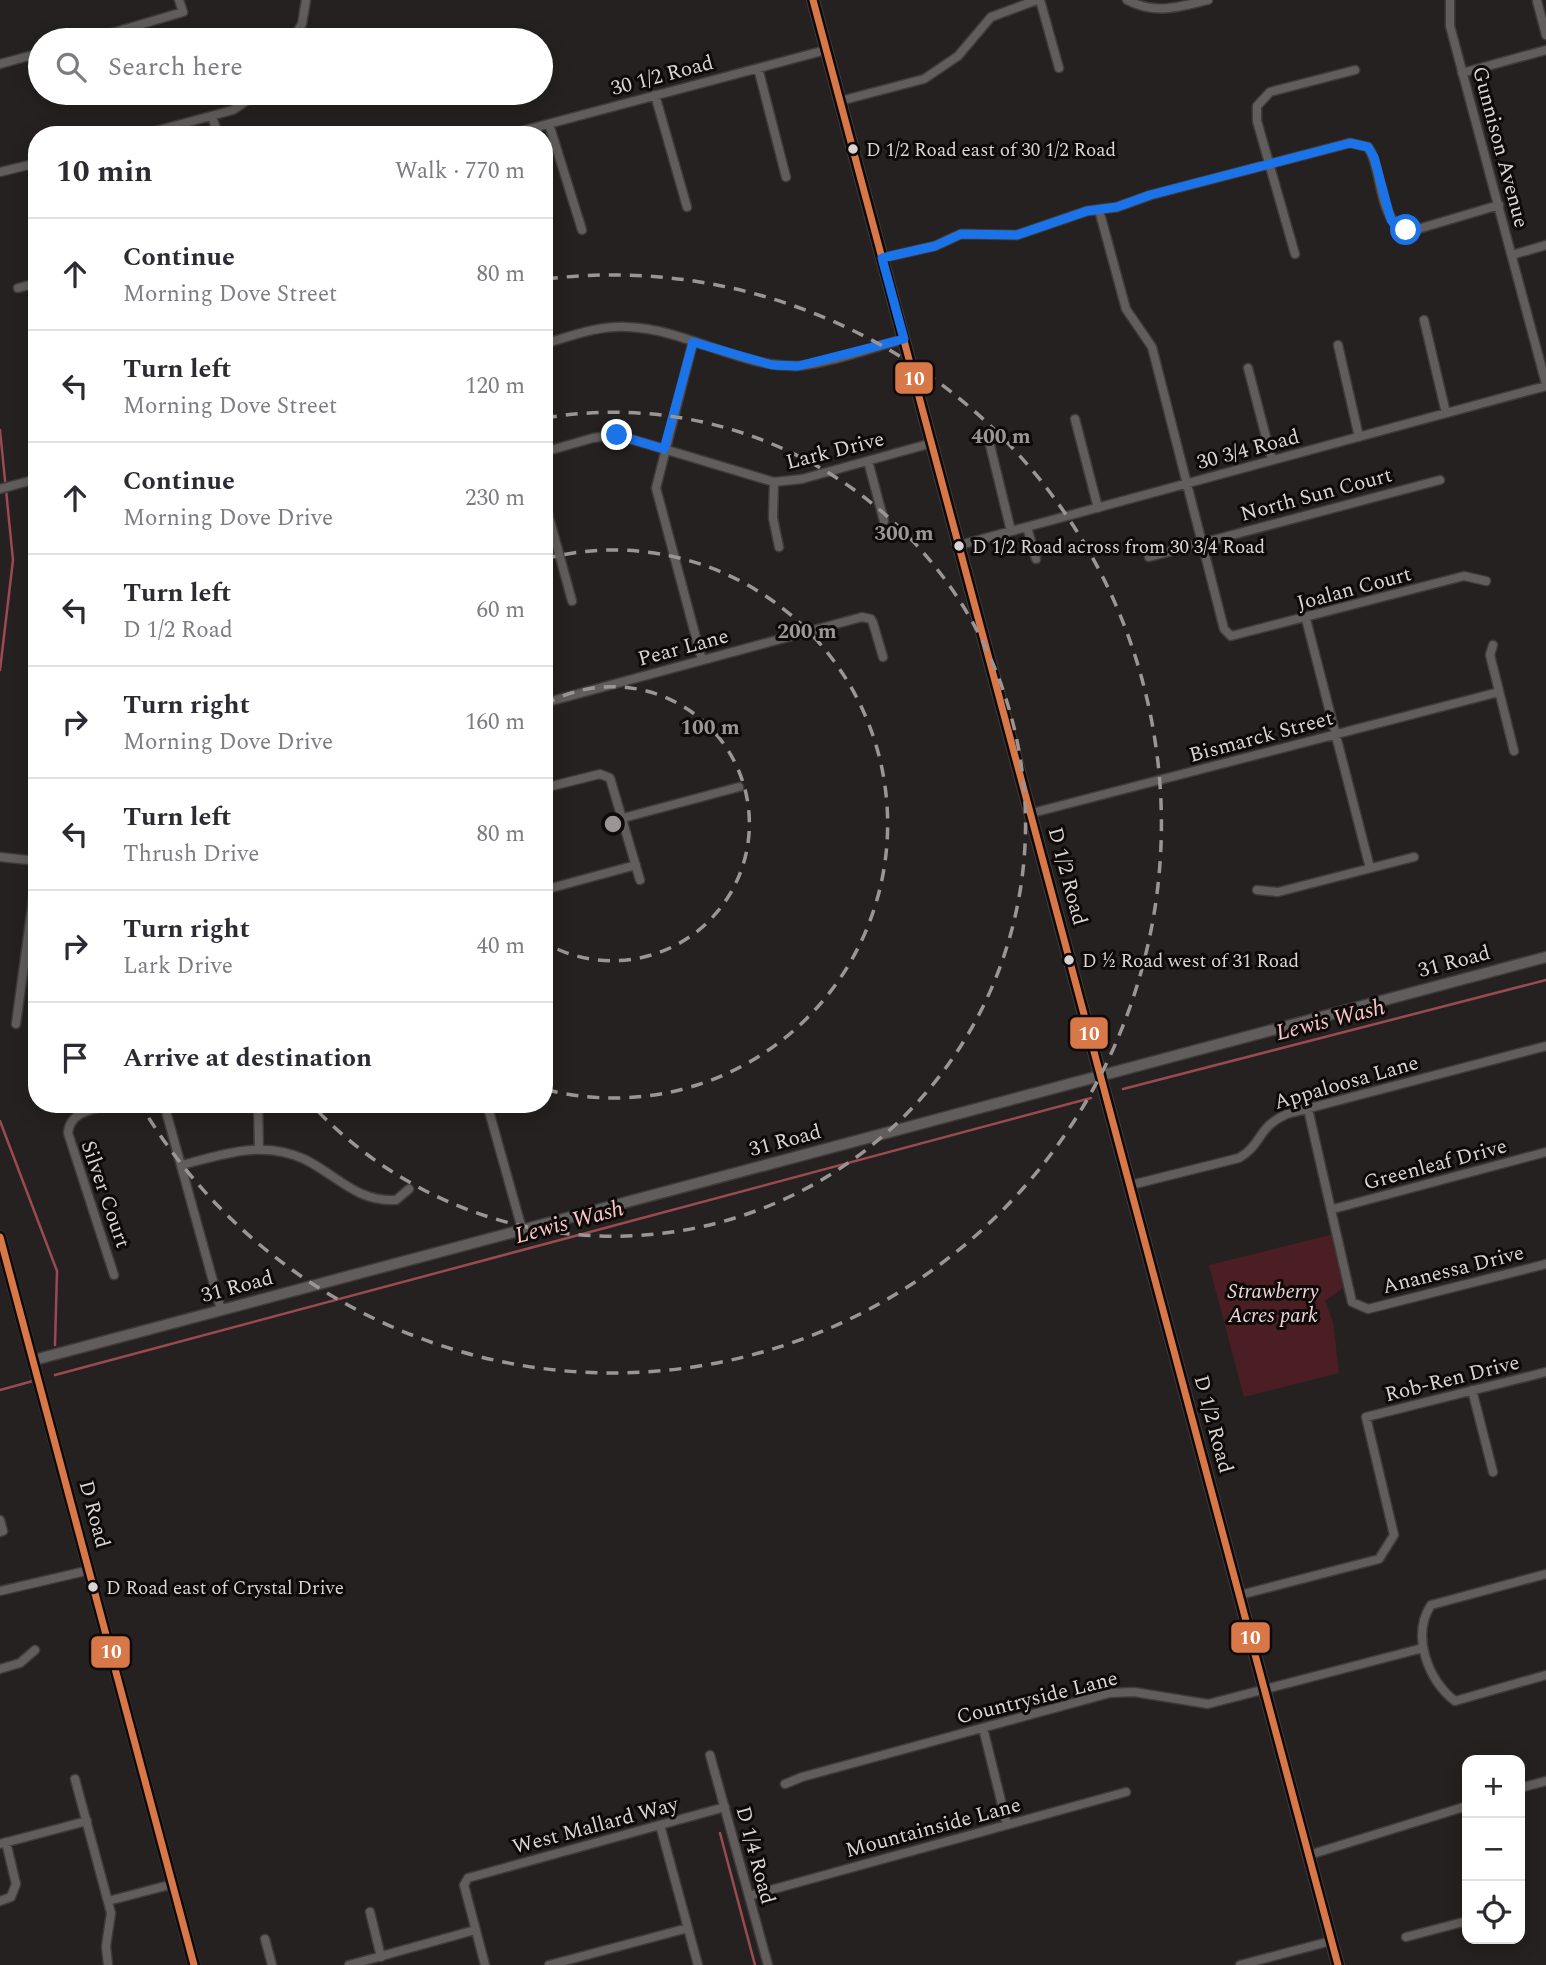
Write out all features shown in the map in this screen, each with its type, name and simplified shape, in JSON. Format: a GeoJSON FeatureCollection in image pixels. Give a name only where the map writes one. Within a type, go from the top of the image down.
{"type":"FeatureCollection","features":[{"type":"Feature","properties":{"kind":"main road","name":"D 1/2 Road"},"geometry":{"type":"LineString","coordinates":[[813,0],[1338,1965]]}},
{"type":"Feature","properties":{"kind":"street"},"geometry":{"type":"LineString","coordinates":[[129,28],[183,12],[180,0]]}},
{"type":"Feature","properties":{"kind":"street"},"geometry":{"type":"LineString","coordinates":[[300,28],[306,0]]}},
{"type":"Feature","properties":{"kind":"street"},"geometry":{"type":"LineString","coordinates":[[840,101],[924,79],[958,57],[991,16],[1038,0],[1059,68]]}},
{"type":"Feature","properties":{"kind":"street"},"geometry":{"type":"LineString","coordinates":[[1127,0],[1141,8],[1160,11],[1208,0]]}},
{"type":"Feature","properties":{"kind":"street","name":"Gunnison Avenue"},"geometry":{"type":"LineString","coordinates":[[1450,0],[1450,26],[1546,385]]}},
{"type":"Feature","properties":{"kind":"street"},"geometry":{"type":"LineString","coordinates":[[1537,1],[1546,35]]}},
{"type":"Feature","properties":{"kind":"street","name":"30 1/2 Road"},"geometry":{"type":"LineString","coordinates":[[541,126],[826,50]]}},
{"type":"Feature","properties":{"kind":"street"},"geometry":{"type":"LineString","coordinates":[[1462,73],[1546,50]]}},
{"type":"Feature","properties":{"kind":"street"},"geometry":{"type":"LineString","coordinates":[[0,64],[28,56]]}},
{"type":"Feature","properties":{"kind":"street"},"geometry":{"type":"LineString","coordinates":[[758,68],[786,177]]}},
{"type":"Feature","properties":{"kind":"street"},"geometry":{"type":"LineString","coordinates":[[1295,254],[1256,115],[1262,98],[1270,92],[1355,70]]}},
{"type":"Feature","properties":{"kind":"street"},"geometry":{"type":"LineString","coordinates":[[655,95],[687,207]]}},
{"type":"Feature","properties":{"kind":"street"},"geometry":{"type":"LineString","coordinates":[[175,126],[233,110],[240,105]]}},
{"type":"Feature","properties":{"kind":"street"},"geometry":{"type":"LineString","coordinates":[[212,116],[215,126]]}},
{"type":"Feature","properties":{"kind":"street"},"geometry":{"type":"LineString","coordinates":[[553,137],[582,230]]}},
{"type":"Feature","properties":{"kind":"street"},"geometry":{"type":"LineString","coordinates":[[882,258],[935,246],[961,234],[1017,235],[1087,211],[1350,143],[1368,147],[1374,157],[1391,220],[1396,227],[1406,230],[1499,205]]}},
{"type":"Feature","properties":{"kind":"street"},"geometry":{"type":"LineString","coordinates":[[0,172],[28,165]]}},
{"type":"Feature","properties":{"kind":"street"},"geometry":{"type":"LineString","coordinates":[[1099,210],[1126,309],[1152,347],[1201,543]]}},
{"type":"Feature","properties":{"kind":"street"},"geometry":{"type":"LineString","coordinates":[[1512,255],[1546,245]]}},
{"type":"Feature","properties":{"kind":"street"},"geometry":{"type":"LineString","coordinates":[[18,288],[28,285]]}},
{"type":"Feature","properties":{"kind":"street"},"geometry":{"type":"LineString","coordinates":[[1423,320],[1446,413]]}},
{"type":"Feature","properties":{"kind":"street"},"geometry":{"type":"LineString","coordinates":[[553,341],[594,330],[627,326],[661,332],[772,365],[798,366],[904,339]]}},
{"type":"Feature","properties":{"kind":"street"},"geometry":{"type":"LineString","coordinates":[[693,342],[656,488],[702,660]]}},
{"type":"Feature","properties":{"kind":"street"},"geometry":{"type":"LineString","coordinates":[[1338,345],[1359,437]]}},
{"type":"Feature","properties":{"kind":"street"},"geometry":{"type":"LineString","coordinates":[[1248,368],[1272,460]]}},
{"type":"Feature","properties":{"kind":"street","name":"30 3/4 Road"},"geometry":{"type":"LineString","coordinates":[[960,545],[1546,385]]}},
{"type":"Feature","properties":{"kind":"street"},"geometry":{"type":"LineString","coordinates":[[1074,419],[1098,508]]}},
{"type":"Feature","properties":{"kind":"street","name":"Lark Drive"},"geometry":{"type":"LineString","coordinates":[[553,449],[593,438],[617,435],[774,482],[802,479],[932,443]]}},
{"type":"Feature","properties":{"kind":"street"},"geometry":{"type":"LineString","coordinates":[[990,444],[1011,531]]}},
{"type":"Feature","properties":{"kind":"street"},"geometry":{"type":"LineString","coordinates":[[868,461],[884,521]]}},
{"type":"Feature","properties":{"kind":"street","name":"North Sun Court"},"geometry":{"type":"LineString","coordinates":[[1149,557],[1440,480]]}},
{"type":"Feature","properties":{"kind":"street"},"geometry":{"type":"LineString","coordinates":[[0,489],[28,482]]}},
{"type":"Feature","properties":{"kind":"street"},"geometry":{"type":"LineString","coordinates":[[774,482],[773,518],[779,547]]}},
{"type":"Feature","properties":{"kind":"street"},"geometry":{"type":"LineString","coordinates":[[1027,527],[1036,559]]}},
{"type":"Feature","properties":{"kind":"street"},"geometry":{"type":"LineString","coordinates":[[553,532],[572,601]]}},
{"type":"Feature","properties":{"kind":"street","name":"Joalan Court"},"geometry":{"type":"LineString","coordinates":[[1201,543],[1224,629],[1231,636],[1306,620],[1464,576],[1486,581]]}},
{"type":"Feature","properties":{"kind":"street","name":"Pear Lane"},"geometry":{"type":"LineString","coordinates":[[553,701],[862,617],[871,619],[883,657]]}},
{"type":"Feature","properties":{"kind":"street"},"geometry":{"type":"LineString","coordinates":[[1306,620],[1370,868]]}},
{"type":"Feature","properties":{"kind":"street"},"geometry":{"type":"LineString","coordinates":[[1493,645],[1490,655],[1514,751]]}},
{"type":"Feature","properties":{"kind":"street","name":"Bismarck Street"},"geometry":{"type":"LineString","coordinates":[[1032,813],[1499,692]]}},
{"type":"Feature","properties":{"kind":"street"},"geometry":{"type":"LineString","coordinates":[[553,786],[596,775],[607,776],[614,783],[640,880]]}},
{"type":"Feature","properties":{"kind":"street"},"geometry":{"type":"LineString","coordinates":[[623,818],[739,787]]}},
{"type":"Feature","properties":{"kind":"street"},"geometry":{"type":"LineString","coordinates":[[0,857],[28,861]]}},
{"type":"Feature","properties":{"kind":"street"},"geometry":{"type":"LineString","coordinates":[[1257,890],[1278,892],[1414,857]]}},
{"type":"Feature","properties":{"kind":"street"},"geometry":{"type":"LineString","coordinates":[[553,888],[636,865]]}},
{"type":"Feature","properties":{"kind":"street"},"geometry":{"type":"LineString","coordinates":[[16,1024],[28,936]]}},
{"type":"Feature","properties":{"kind":"street","name":"31 Road"},"geometry":{"type":"LineString","coordinates":[[34,1360],[1546,957]]}},
{"type":"Feature","properties":{"kind":"street","name":"Appaloosa Lane"},"geometry":{"type":"LineString","coordinates":[[1131,1185],[1238,1158],[1251,1151],[1268,1122],[1546,1046]]}},
{"type":"Feature","properties":{"kind":"street"},"geometry":{"type":"LineString","coordinates":[[1308,1109],[1333,1209]]}},
{"type":"Feature","properties":{"kind":"street","name":"Silver Court"},"geometry":{"type":"LineString","coordinates":[[81,1113],[69,1125],[69,1138],[114,1275]]}},
{"type":"Feature","properties":{"kind":"street"},"geometry":{"type":"LineString","coordinates":[[167,1113],[221,1310]]}},
{"type":"Feature","properties":{"kind":"street"},"geometry":{"type":"LineString","coordinates":[[258,1113],[259,1149]]}},
{"type":"Feature","properties":{"kind":"street"},"geometry":{"type":"LineString","coordinates":[[490,1113],[522,1229]]}},
{"type":"Feature","properties":{"kind":"street"},"geometry":{"type":"LineString","coordinates":[[182,1165],[234,1151],[259,1149],[302,1158],[342,1185],[365,1196],[396,1200],[409,1189]]}},
{"type":"Feature","properties":{"kind":"street","name":"Greenleaf Drive"},"geometry":{"type":"LineString","coordinates":[[1333,1209],[1546,1152]]}},
{"type":"Feature","properties":{"kind":"street","name":"Ananessa Drive"},"geometry":{"type":"LineString","coordinates":[[1333,1209],[1352,1302],[1368,1309],[1546,1264]]}},
{"type":"Feature","properties":{"kind":"street","name":"D Road"},"geometry":{"type":"LineString","coordinates":[[0,1237],[194,1965]]}},
{"type":"Feature","properties":{"kind":"street","name":"Rob-Ren Drive"},"geometry":{"type":"LineString","coordinates":[[1240,1595],[1379,1559],[1394,1535],[1366,1417],[1546,1373]]}},
{"type":"Feature","properties":{"kind":"street"},"geometry":{"type":"LineString","coordinates":[[1472,1390],[1493,1472]]}},
{"type":"Feature","properties":{"kind":"street"},"geometry":{"type":"LineString","coordinates":[[0,1520],[3,1531],[0,1532]]}},
{"type":"Feature","properties":{"kind":"street"},"geometry":{"type":"LineString","coordinates":[[0,1591],[90,1570]]}},
{"type":"Feature","properties":{"kind":"street"},"geometry":{"type":"LineString","coordinates":[[1546,1574],[1431,1605],[1424,1615],[1423,1648],[1438,1688],[1455,1701],[1546,1675]]}},
{"type":"Feature","properties":{"kind":"street","name":"Countryside Lane"},"geometry":{"type":"LineString","coordinates":[[785,1784],[813,1773],[1122,1692],[1208,1704],[1423,1648]]}},
{"type":"Feature","properties":{"kind":"street"},"geometry":{"type":"LineString","coordinates":[[0,1669],[20,1663],[35,1650]]}},
{"type":"Feature","properties":{"kind":"street"},"geometry":{"type":"LineString","coordinates":[[983,1728],[1007,1825]]}},
{"type":"Feature","properties":{"kind":"street","name":"D 1/4 Road"},"geometry":{"type":"LineString","coordinates":[[710,1755],[768,1965]]}},
{"type":"Feature","properties":{"kind":"street"},"geometry":{"type":"LineString","coordinates":[[75,1779],[111,1913],[106,1946],[108,1965]]}},
{"type":"Feature","properties":{"kind":"street"},"geometry":{"type":"LineString","coordinates":[[1525,1787],[1546,1781]]}},
{"type":"Feature","properties":{"kind":"street","name":"Mountainside Lane"},"geometry":{"type":"LineString","coordinates":[[749,1896],[1126,1792]]}},
{"type":"Feature","properties":{"kind":"street","name":"West Mallard Way"},"geometry":{"type":"LineString","coordinates":[[475,1930],[464,1885],[465,1880],[473,1876],[725,1807]]}},
{"type":"Feature","properties":{"kind":"street"},"geometry":{"type":"LineString","coordinates":[[1309,1855],[1462,1808]]}},
{"type":"Feature","properties":{"kind":"street"},"geometry":{"type":"LineString","coordinates":[[0,1901],[11,1896],[16,1884],[3,1843],[87,1821]]}},
{"type":"Feature","properties":{"kind":"street"},"geometry":{"type":"LineString","coordinates":[[660,1825],[698,1965]]}},
{"type":"Feature","properties":{"kind":"street"},"geometry":{"type":"LineString","coordinates":[[108,1901],[173,1884]]}},
{"type":"Feature","properties":{"kind":"street"},"geometry":{"type":"LineString","coordinates":[[370,1912],[381,1956]]}},
{"type":"Feature","properties":{"kind":"street"},"geometry":{"type":"LineString","coordinates":[[1406,1937],[1462,1922]]}},
{"type":"Feature","properties":{"kind":"street"},"geometry":{"type":"LineString","coordinates":[[548,1965],[584,1960],[688,1928]]}},
{"type":"Feature","properties":{"kind":"street"},"geometry":{"type":"LineString","coordinates":[[349,1965],[475,1930],[485,1965]]}},
{"type":"Feature","properties":{"kind":"street"},"geometry":{"type":"LineString","coordinates":[[265,1939],[272,1965]]}},
{"type":"Feature","properties":{"kind":"street"},"geometry":{"type":"LineString","coordinates":[[1240,1965],[1272,1961],[1331,1941]]}},
{"type":"Feature","properties":{"kind":"green space","name":"Strawberry Acres park"},"geometry":{"type":"Polygon","coordinates":[[[1334,1234],[1343,1288],[1325,1301],[1333,1322],[1339,1373],[1244,1397],[1209,1265],[1334,1234]]]}},
{"type":"Feature","properties":{"kind":"waterway"},"geometry":{"type":"LineString","coordinates":[[0,430],[13,560],[0,670]]}},
{"type":"Feature","properties":{"kind":"waterway","name":"Lewis Wash"},"geometry":{"type":"LineString","coordinates":[[1123,1089],[1546,980]]}},
{"type":"Feature","properties":{"kind":"waterway","name":"Lewis Wash"},"geometry":{"type":"LineString","coordinates":[[55,1375],[1091,1098]]}},
{"type":"Feature","properties":{"kind":"waterway"},"geometry":{"type":"LineString","coordinates":[[0,1121],[57,1271],[55,1345]]}},
{"type":"Feature","properties":{"kind":"waterway","name":"Lewis Wash"},"geometry":{"type":"LineString","coordinates":[[0,1390],[33,1381]]}},
{"type":"Feature","properties":{"kind":"waterway"},"geometry":{"type":"LineString","coordinates":[[720,1833],[755,1965]]}},
{"type":"Feature","properties":{"kind":"transit line","name":"10"},"geometry":{"type":"LineString","coordinates":[[813,0],[1338,1965]]}},
{"type":"Feature","properties":{"kind":"transit line","name":"10"},"geometry":{"type":"LineString","coordinates":[[0,1237],[194,1965]]}},
{"type":"Feature","properties":{"kind":"place","name":"D 1/2 Road east of 30 1/2 Road"},"geometry":{"type":"Point","coordinates":[853,149]}},
{"type":"Feature","properties":{"kind":"place","name":"D 1/2 Road across from 30 3/4 Road"},"geometry":{"type":"Point","coordinates":[959,546]}},
{"type":"Feature","properties":{"kind":"place","name":"D ½ Road west of 31 Road"},"geometry":{"type":"Point","coordinates":[1069,960]}},
{"type":"Feature","properties":{"kind":"place","name":"D Road east of Crystal Drive"},"geometry":{"type":"Point","coordinates":[93,1587]}},
{"type":"Feature","properties":{"kind":"route"},"geometry":{"type":"LineString","coordinates":[[617,435],[664,449],[693,342],[772,365],[798,366],[904,339],[882,258],[935,246],[961,234],[1017,235],[1087,211],[1117,207],[1150,195],[1350,143],[1368,147],[1374,157],[1391,220],[1396,227],[1406,230]]}}]}
